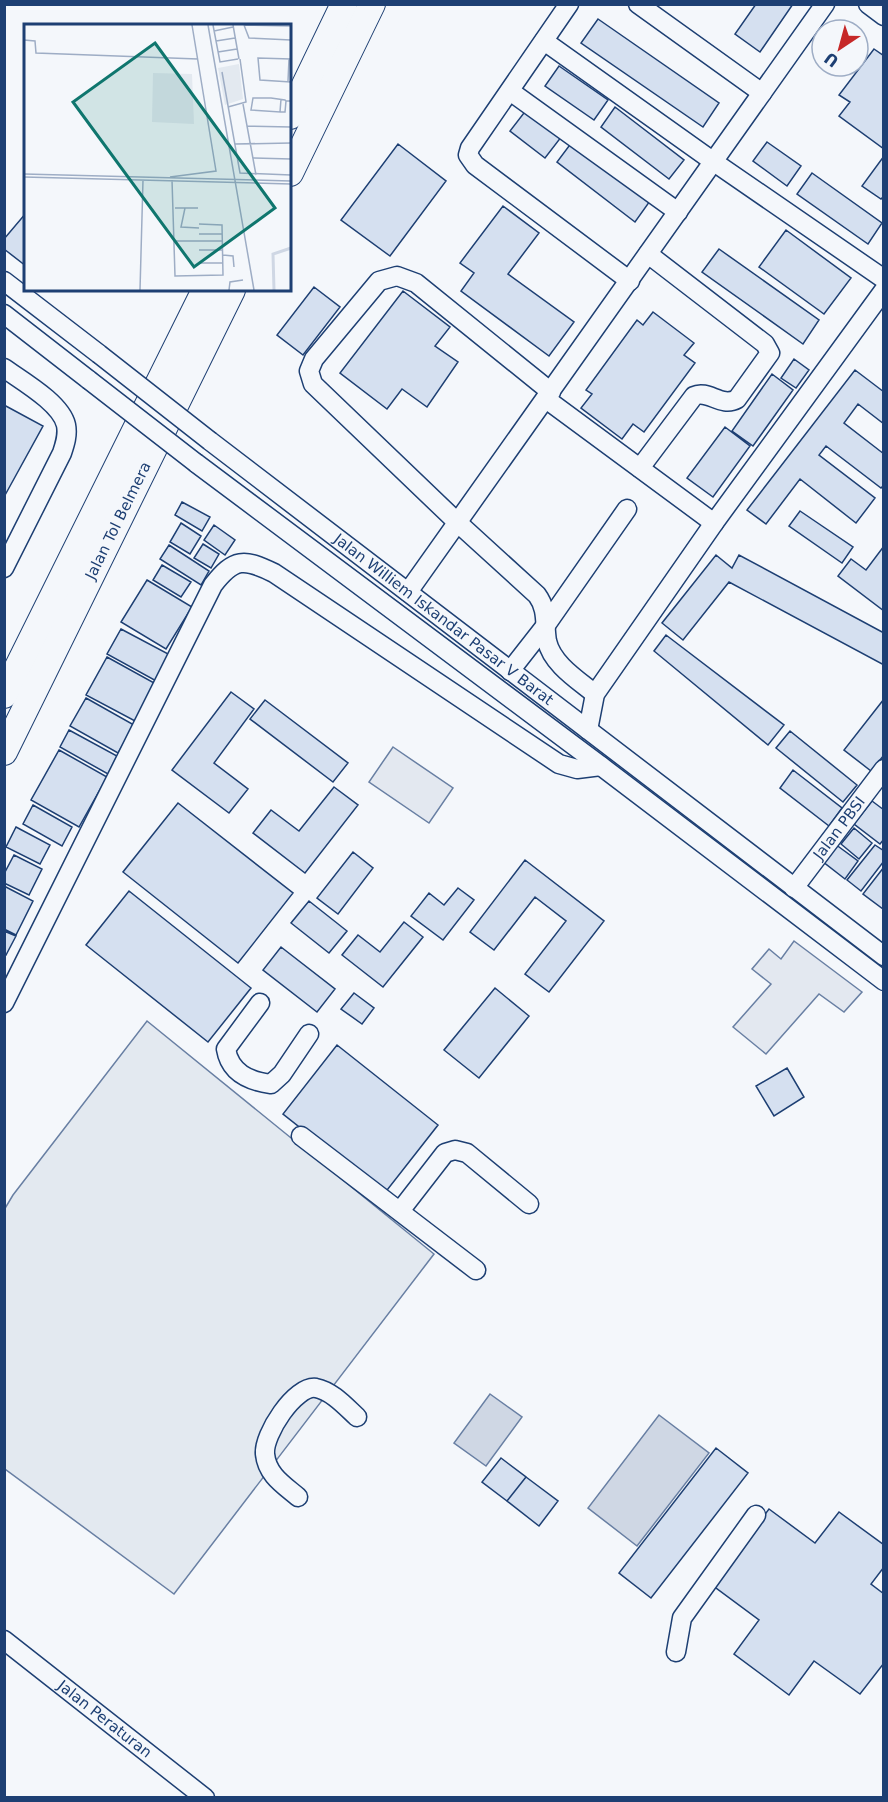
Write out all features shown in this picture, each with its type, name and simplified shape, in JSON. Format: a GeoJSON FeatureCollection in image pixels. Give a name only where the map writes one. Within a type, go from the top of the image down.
{"type":"FeatureCollection","features":[{"type":"Feature","properties":{"kind":"highway"},"geometry":{"type":"LineString","coordinates":[[291,114],[344,4]]}},
{"type":"Feature","properties":{"kind":"highway"},"geometry":{"type":"LineString","coordinates":[[291,171],[372,4]]}},
{"type":"Feature","properties":{"kind":"highway","name":"Jalan Tol Belmera"},"geometry":{"type":"LineString","coordinates":[[4,695],[205,291]]}},
{"type":"Feature","properties":{"kind":"highway","name":"Jalan Tol Belmera"},"geometry":{"type":"LineString","coordinates":[[4,752],[232,291]]}},
{"type":"Feature","properties":{"kind":"street"},"geometry":{"type":"LineString","coordinates":[[569,4],[470,148],[469,159],[630,281]]}},
{"type":"Feature","properties":{"kind":"street"},"geometry":{"type":"LineString","coordinates":[[638,4],[762,93]]}},
{"type":"Feature","properties":{"kind":"street"},"geometry":{"type":"LineString","coordinates":[[408,592],[825,4]]}},
{"type":"Feature","properties":{"kind":"street"},"geometry":{"type":"LineString","coordinates":[[868,4],[884,16]]}},
{"type":"Feature","properties":{"kind":"street"},"geometry":{"type":"LineString","coordinates":[[544,40],[714,162],[884,279]]}},
{"type":"Feature","properties":{"kind":"street"},"geometry":{"type":"LineString","coordinates":[[510,91],[678,212]]}},
{"type":"Feature","properties":{"kind":"street"},"geometry":{"type":"LineString","coordinates":[[640,468],[694,396],[704,394],[721,401],[732,402],[737,399],[770,353],[765,344],[648,254]]}},
{"type":"Feature","properties":{"kind":"street"},"geometry":{"type":"LineString","coordinates":[[595,694],[575,678],[551,653],[543,603],[537,595],[313,384],[309,371],[314,359],[379,281],[397,276],[416,283],[549,395],[640,468],[714,523]]}},
{"type":"Feature","properties":{"kind":"street","name":"Jalan Williem Iskandar Pasar V Barat"},"geometry":{"type":"LineString","coordinates":[[4,281],[884,957]]}},
{"type":"Feature","properties":{"kind":"street"},"geometry":{"type":"LineString","coordinates":[[588,730],[595,694],[714,523],[884,290]]}},
{"type":"Feature","properties":{"kind":"street","name":"Jalan Williem Iskandar Pasar V Barat"},"geometry":{"type":"LineString","coordinates":[[4,314],[196,462],[884,981]]}},
{"type":"Feature","properties":{"kind":"street"},"geometry":{"type":"LineString","coordinates":[[4,368],[60,412],[66,423],[67,434],[62,453],[4,568]]}},
{"type":"Feature","properties":{"kind":"street"},"geometry":{"type":"LineString","coordinates":[[510,671],[546,625],[627,509]]}},
{"type":"Feature","properties":{"kind":"street"},"geometry":{"type":"LineString","coordinates":[[4,1003],[213,585],[223,572],[237,563],[248,563],[274,573],[559,764],[577,769],[601,766]]}},
{"type":"Feature","properties":{"kind":"street","name":"Jalan PBSI"},"geometry":{"type":"LineString","coordinates":[[794,888],[884,769]]}},
{"type":"Feature","properties":{"kind":"street"},"geometry":{"type":"LineString","coordinates":[[260,1003],[226,1049],[232,1066],[247,1077],[255,1082],[271,1084],[282,1074],[309,1034]]}},
{"type":"Feature","properties":{"kind":"street"},"geometry":{"type":"LineString","coordinates":[[301,1136],[476,1270]]}},
{"type":"Feature","properties":{"kind":"street"},"geometry":{"type":"LineString","coordinates":[[400,1211],[445,1153],[455,1150],[467,1153],[529,1204]]}},
{"type":"Feature","properties":{"kind":"street"},"geometry":{"type":"LineString","coordinates":[[298,1497],[278,1482],[267,1463],[266,1442],[278,1418],[291,1402],[304,1391],[312,1388],[325,1391],[357,1417]]}},
{"type":"Feature","properties":{"kind":"street"},"geometry":{"type":"LineString","coordinates":[[676,1652],[681,1618],[756,1515]]}},
{"type":"Feature","properties":{"kind":"street","name":"Jalan Peraturan"},"geometry":{"type":"LineString","coordinates":[[4,1640],[205,1797]]}},
{"type":"Feature","properties":{"kind":"shaded area"},"geometry":{"type":"Polygon","coordinates":[[[393,747],[453,788],[429,823],[369,782],[393,747]]]}},
{"type":"Feature","properties":{"kind":"shaded area"},"geometry":{"type":"Polygon","coordinates":[[[794,941],[862,992],[844,1012],[819,994],[766,1054],[733,1027],[771,984],[752,969],[769,949],[781,959],[794,941]]]}},
{"type":"Feature","properties":{"kind":"shaded area"},"geometry":{"type":"Polygon","coordinates":[[[147,1021],[434,1254],[174,1594],[5,1469],[4,1210],[13,1195],[147,1021]]]}},
{"type":"Feature","properties":{"kind":"shaded area"},"geometry":{"type":"Polygon","coordinates":[[[490,1394],[522,1417],[486,1466],[454,1443],[490,1394]]]}},
{"type":"Feature","properties":{"kind":"shaded area"},"geometry":{"type":"Polygon","coordinates":[[[659,1415],[709,1453],[637,1546],[588,1508],[659,1415]]]}},
{"type":"Feature","properties":{"kind":"building"},"geometry":{"type":"Polygon","coordinates":[[[756,4],[793,4],[760,52],[735,34],[756,4]]]}},
{"type":"Feature","properties":{"kind":"building"},"geometry":{"type":"Polygon","coordinates":[[[598,19],[719,103],[703,127],[581,43],[598,19]]]}},
{"type":"Feature","properties":{"kind":"building"},"geometry":{"type":"Polygon","coordinates":[[[874,49],[884,56],[884,149],[839,116],[850,102],[839,95],[852,78],[870,78],[870,54],[874,49]]]}},
{"type":"Feature","properties":{"kind":"building"},"geometry":{"type":"Polygon","coordinates":[[[559,66],[608,100],[594,120],[545,86],[559,66]]]}},
{"type":"Feature","properties":{"kind":"building"},"geometry":{"type":"Polygon","coordinates":[[[615,107],[684,160],[669,179],[601,127],[615,107]]]}},
{"type":"Feature","properties":{"kind":"building"},"geometry":{"type":"Polygon","coordinates":[[[527,109],[562,136],[545,158],[510,131],[527,109]]]}},
{"type":"Feature","properties":{"kind":"building"},"geometry":{"type":"Polygon","coordinates":[[[572,142],[650,201],[635,222],[557,162],[572,142]]]}},
{"type":"Feature","properties":{"kind":"building"},"geometry":{"type":"Polygon","coordinates":[[[767,142],[801,166],[787,186],[753,161],[767,142]]]}},
{"type":"Feature","properties":{"kind":"building"},"geometry":{"type":"Polygon","coordinates":[[[398,144],[446,181],[390,256],[341,220],[398,144]]]}},
{"type":"Feature","properties":{"kind":"building"},"geometry":{"type":"Polygon","coordinates":[[[884,156],[884,196],[881,199],[862,186],[884,156]]]}},
{"type":"Feature","properties":{"kind":"building"},"geometry":{"type":"Polygon","coordinates":[[[812,173],[882,223],[868,244],[797,194],[812,173]]]}},
{"type":"Feature","properties":{"kind":"building"},"geometry":{"type":"Polygon","coordinates":[[[503,206],[539,233],[508,274],[574,322],[549,356],[461,291],[474,273],[460,263],[503,206]]]}},
{"type":"Feature","properties":{"kind":"building"},"geometry":{"type":"Polygon","coordinates":[[[24,215],[24,264],[4,249],[4,239],[24,215]]]}},
{"type":"Feature","properties":{"kind":"building"},"geometry":{"type":"Polygon","coordinates":[[[786,230],[851,278],[824,314],[759,267],[786,230]]]}},
{"type":"Feature","properties":{"kind":"building"},"geometry":{"type":"Polygon","coordinates":[[[719,249],[819,320],[803,344],[702,272],[719,249]]]}},
{"type":"Feature","properties":{"kind":"building"},"geometry":{"type":"Polygon","coordinates":[[[314,287],[340,307],[303,355],[277,335],[314,287]]]}},
{"type":"Feature","properties":{"kind":"building"},"geometry":{"type":"Polygon","coordinates":[[[403,291],[450,327],[435,346],[458,362],[427,407],[402,389],[387,409],[340,373],[403,291]]]}},
{"type":"Feature","properties":{"kind":"building"},"geometry":{"type":"Polygon","coordinates":[[[653,312],[694,343],[684,355],[695,363],[644,432],[633,424],[622,439],[581,408],[592,394],[586,390],[637,320],[643,325],[653,312]]]}},
{"type":"Feature","properties":{"kind":"building"},"geometry":{"type":"Polygon","coordinates":[[[794,359],[809,370],[796,388],[781,378],[794,359]]]}},
{"type":"Feature","properties":{"kind":"building"},"geometry":{"type":"Polygon","coordinates":[[[855,370],[884,392],[884,424],[858,404],[844,423],[884,454],[884,485],[881,488],[826,446],[819,455],[875,498],[856,523],[800,479],[766,524],[747,510],[855,370]]]}},
{"type":"Feature","properties":{"kind":"building"},"geometry":{"type":"Polygon","coordinates":[[[772,374],[793,390],[753,446],[732,431],[772,374]]]}},
{"type":"Feature","properties":{"kind":"building"},"geometry":{"type":"Polygon","coordinates":[[[4,405],[43,426],[4,497],[4,405]]]}},
{"type":"Feature","properties":{"kind":"building"},"geometry":{"type":"Polygon","coordinates":[[[725,427],[750,446],[713,497],[687,478],[725,427]]]}},
{"type":"Feature","properties":{"kind":"building"},"geometry":{"type":"Polygon","coordinates":[[[182,502],[210,517],[202,531],[175,515],[182,502]]]}},
{"type":"Feature","properties":{"kind":"building"},"geometry":{"type":"Polygon","coordinates":[[[800,511],[853,547],[842,563],[789,526],[800,511]]]}},
{"type":"Feature","properties":{"kind":"building"},"geometry":{"type":"Polygon","coordinates":[[[181,523],[201,536],[190,554],[170,542],[181,523]]]}},
{"type":"Feature","properties":{"kind":"building"},"geometry":{"type":"Polygon","coordinates":[[[214,525],[235,540],[225,555],[204,540],[214,525]]]}},
{"type":"Feature","properties":{"kind":"building"},"geometry":{"type":"Polygon","coordinates":[[[203,544],[219,554],[211,568],[194,558],[203,544]]]}},
{"type":"Feature","properties":{"kind":"building"},"geometry":{"type":"Polygon","coordinates":[[[169,545],[209,571],[201,585],[160,559],[169,545]]]}},
{"type":"Feature","properties":{"kind":"building"},"geometry":{"type":"Polygon","coordinates":[[[884,546],[884,611],[838,576],[851,559],[866,570],[884,546]]]}},
{"type":"Feature","properties":{"kind":"building"},"geometry":{"type":"Polygon","coordinates":[[[716,555],[732,568],[739,555],[884,633],[884,665],[729,582],[683,640],[662,623],[716,555]]]}},
{"type":"Feature","properties":{"kind":"building"},"geometry":{"type":"Polygon","coordinates":[[[162,565],[191,582],[181,597],[153,580],[162,565]]]}},
{"type":"Feature","properties":{"kind":"building"},"geometry":{"type":"Polygon","coordinates":[[[147,580],[192,607],[166,649],[121,622],[147,580]]]}},
{"type":"Feature","properties":{"kind":"building"},"geometry":{"type":"Polygon","coordinates":[[[121,629],[172,656],[158,682],[107,654],[121,629]]]}},
{"type":"Feature","properties":{"kind":"building"},"geometry":{"type":"Polygon","coordinates":[[[666,635],[784,725],[768,745],[654,651],[666,635]]]}},
{"type":"Feature","properties":{"kind":"building"},"geometry":{"type":"Polygon","coordinates":[[[107,657],[156,684],[135,721],[86,695],[107,657]]]}},
{"type":"Feature","properties":{"kind":"building"},"geometry":{"type":"Polygon","coordinates":[[[231,692],[254,709],[214,763],[248,789],[229,813],[172,770],[231,692]]]}},
{"type":"Feature","properties":{"kind":"building"},"geometry":{"type":"Polygon","coordinates":[[[86,698],[134,725],[118,753],[70,726],[86,698]]]}},
{"type":"Feature","properties":{"kind":"building"},"geometry":{"type":"Polygon","coordinates":[[[884,699],[884,755],[871,771],[844,750],[884,699]]]}},
{"type":"Feature","properties":{"kind":"building"},"geometry":{"type":"Polygon","coordinates":[[[265,700],[348,763],[333,782],[250,719],[265,700]]]}},
{"type":"Feature","properties":{"kind":"building"},"geometry":{"type":"Polygon","coordinates":[[[69,730],[117,756],[108,774],[60,747],[69,730]]]}},
{"type":"Feature","properties":{"kind":"building"},"geometry":{"type":"Polygon","coordinates":[[[790,731],[857,785],[843,802],[776,748],[790,731]]]}},
{"type":"Feature","properties":{"kind":"building"},"geometry":{"type":"Polygon","coordinates":[[[59,750],[107,777],[79,827],[31,800],[59,750]]]}},
{"type":"Feature","properties":{"kind":"building"},"geometry":{"type":"Polygon","coordinates":[[[793,770],[842,808],[829,826],[780,788],[793,770]]]}},
{"type":"Feature","properties":{"kind":"building"},"geometry":{"type":"Polygon","coordinates":[[[334,787],[358,805],[305,873],[253,833],[271,810],[299,831],[334,787]]]}},
{"type":"Feature","properties":{"kind":"building"},"geometry":{"type":"Polygon","coordinates":[[[872,801],[884,810],[884,839],[880,844],[854,824],[872,801]]]}},
{"type":"Feature","properties":{"kind":"building"},"geometry":{"type":"Polygon","coordinates":[[[178,803],[293,893],[238,963],[123,872],[178,803]]]}},
{"type":"Feature","properties":{"kind":"building"},"geometry":{"type":"Polygon","coordinates":[[[33,805],[72,827],[62,846],[23,824],[33,805]]]}},
{"type":"Feature","properties":{"kind":"building"},"geometry":{"type":"Polygon","coordinates":[[[16,827],[50,845],[40,864],[6,847],[16,827]]]}},
{"type":"Feature","properties":{"kind":"building"},"geometry":{"type":"Polygon","coordinates":[[[854,828],[872,843],[859,859],[841,844],[854,828]]]}},
{"type":"Feature","properties":{"kind":"building"},"geometry":{"type":"Polygon","coordinates":[[[835,844],[858,861],[845,879],[822,861],[835,844]]]}},
{"type":"Feature","properties":{"kind":"building"},"geometry":{"type":"Polygon","coordinates":[[[875,845],[884,851],[884,861],[861,891],[847,880],[875,845]]]}},
{"type":"Feature","properties":{"kind":"building"},"geometry":{"type":"Polygon","coordinates":[[[353,852],[373,868],[338,914],[317,898],[353,852]]]}},
{"type":"Feature","properties":{"kind":"building"},"geometry":{"type":"Polygon","coordinates":[[[14,855],[42,869],[29,895],[4,883],[4,874],[14,855]]]}},
{"type":"Feature","properties":{"kind":"building"},"geometry":{"type":"Polygon","coordinates":[[[525,860],[604,921],[549,992],[525,974],[566,921],[535,897],[494,950],[470,932],[525,860]]]}},
{"type":"Feature","properties":{"kind":"building"},"geometry":{"type":"Polygon","coordinates":[[[884,867],[884,908],[883,909],[863,894],[884,867]]]}},
{"type":"Feature","properties":{"kind":"building"},"geometry":{"type":"Polygon","coordinates":[[[4,886],[33,901],[16,935],[4,929],[4,886]]]}},
{"type":"Feature","properties":{"kind":"building"},"geometry":{"type":"Polygon","coordinates":[[[458,888],[474,900],[443,940],[411,916],[429,893],[444,905],[458,888]]]}},
{"type":"Feature","properties":{"kind":"building"},"geometry":{"type":"Polygon","coordinates":[[[129,891],[251,988],[208,1042],[86,945],[129,891]]]}},
{"type":"Feature","properties":{"kind":"building"},"geometry":{"type":"Polygon","coordinates":[[[309,901],[347,931],[329,953],[291,923],[309,901]]]}},
{"type":"Feature","properties":{"kind":"building"},"geometry":{"type":"Polygon","coordinates":[[[404,922],[423,937],[383,987],[342,955],[358,935],[380,952],[404,922]]]}},
{"type":"Feature","properties":{"kind":"building"},"geometry":{"type":"Polygon","coordinates":[[[4,931],[16,936],[6,955],[4,954],[4,931]]]}},
{"type":"Feature","properties":{"kind":"building"},"geometry":{"type":"Polygon","coordinates":[[[281,947],[335,989],[317,1012],[263,970],[281,947]]]}},
{"type":"Feature","properties":{"kind":"building"},"geometry":{"type":"Polygon","coordinates":[[[495,988],[529,1016],[479,1078],[444,1050],[495,988]]]}},
{"type":"Feature","properties":{"kind":"building"},"geometry":{"type":"Polygon","coordinates":[[[354,993],[374,1008],[362,1024],[341,1009],[354,993]]]}},
{"type":"Feature","properties":{"kind":"building"},"geometry":{"type":"Polygon","coordinates":[[[337,1045],[438,1125],[384,1194],[283,1114],[337,1045]]]}},
{"type":"Feature","properties":{"kind":"building"},"geometry":{"type":"Polygon","coordinates":[[[787,1068],[804,1097],[774,1116],[756,1086],[787,1068]]]}},
{"type":"Feature","properties":{"kind":"building"},"geometry":{"type":"Polygon","coordinates":[[[716,1448],[748,1473],[651,1598],[619,1573],[716,1448]]]}},
{"type":"Feature","properties":{"kind":"building"},"geometry":{"type":"Polygon","coordinates":[[[501,1458],[526,1477],[507,1501],[482,1482],[501,1458]]]}},
{"type":"Feature","properties":{"kind":"building"},"geometry":{"type":"Polygon","coordinates":[[[526,1477],[558,1501],[539,1526],[507,1501],[526,1477]]]}},
{"type":"Feature","properties":{"kind":"building"},"geometry":{"type":"Polygon","coordinates":[[[769,1509],[815,1543],[839,1512],[884,1545],[884,1567],[871,1584],[884,1594],[884,1663],[860,1694],[814,1661],[789,1695],[734,1654],[759,1620],[712,1585],[769,1509]]]}}]}
